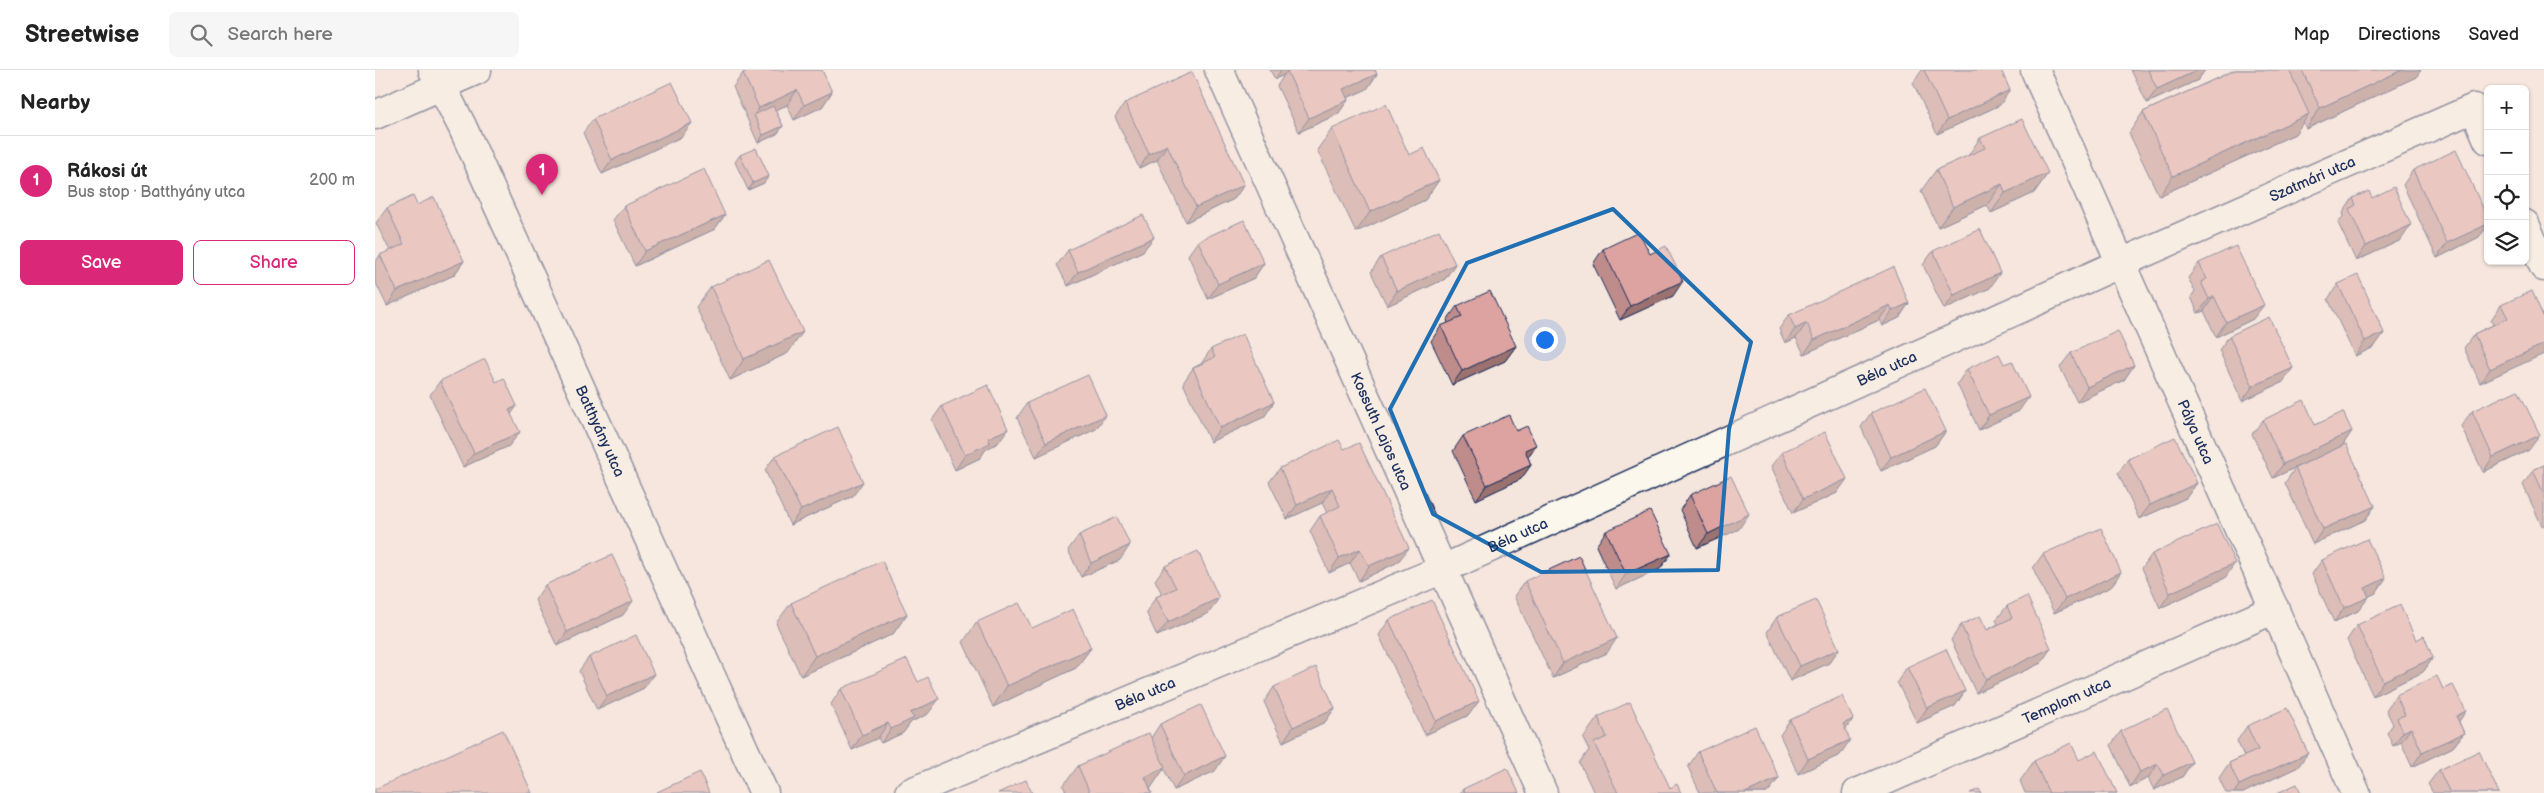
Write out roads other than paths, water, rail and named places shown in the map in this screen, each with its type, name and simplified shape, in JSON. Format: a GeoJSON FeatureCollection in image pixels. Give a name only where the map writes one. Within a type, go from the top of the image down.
{"type":"FeatureCollection","features":[{"type":"Feature","properties":{"kind":"street"},"geometry":{"type":"LineString","coordinates":[[375,115],[437,78],[477,70]]}},
{"type":"Feature","properties":{"kind":"street","name":"Kossuth Lajos utca"},"geometry":{"type":"LineString","coordinates":[[1219,70],[1543,793]]}},
{"type":"Feature","properties":{"kind":"street","name":"Pálya utca"},"geometry":{"type":"LineString","coordinates":[[2035,70],[2357,793]]}},
{"type":"Feature","properties":{"kind":"street","name":"Batthyány utca"},"geometry":{"type":"LineString","coordinates":[[437,78],[466,135],[764,793]]}},
{"type":"Feature","properties":{"kind":"street","name":"Szatmári utca"},"geometry":{"type":"LineString","coordinates":[[2121,264],[2474,108],[2484,131]]}},
{"type":"Feature","properties":{"kind":"street"},"geometry":{"type":"LineString","coordinates":[[2529,233],[2544,267]]}},
{"type":"Feature","properties":{"kind":"street","name":"Béla utca"},"geometry":{"type":"LineString","coordinates":[[909,793],[1443,569],[2121,264]]}},
{"type":"Feature","properties":{"kind":"street","name":"Templom utca"},"geometry":{"type":"LineString","coordinates":[[1857,793],[2275,609]]}},
{"type":"Feature","properties":{"kind":"place","name":"Rákosi út"},"geometry":{"type":"Point","coordinates":[542,195]}}]}
